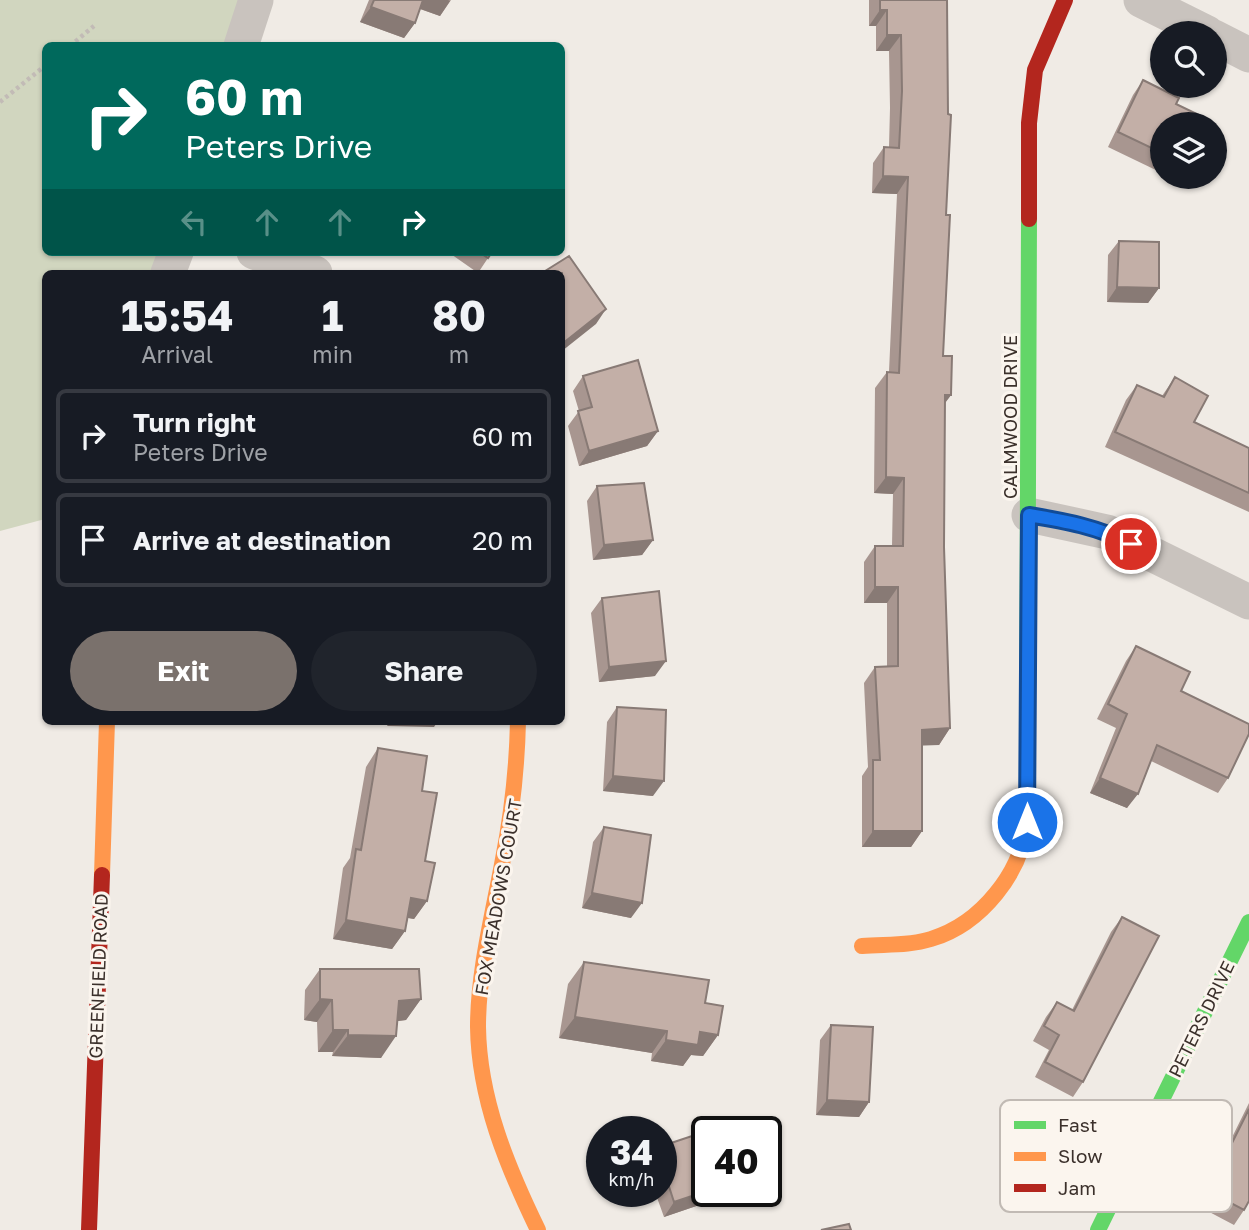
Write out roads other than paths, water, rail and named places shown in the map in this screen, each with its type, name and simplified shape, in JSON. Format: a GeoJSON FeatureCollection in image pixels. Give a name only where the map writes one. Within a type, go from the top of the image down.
{"type":"FeatureCollection","features":[{"type":"Feature","properties":{"kind":"street"},"geometry":{"type":"LineString","coordinates":[[242,42],[256,0]]}},
{"type":"Feature","properties":{"kind":"street","name":"CALMWOOD DRIVE"},"geometry":{"type":"LineString","coordinates":[[862,946],[933,939],[960,926],[998,893],[1021,850],[1027,822],[1029,123],[1035,70],[1065,0]]}},
{"type":"Feature","properties":{"kind":"street"},"geometry":{"type":"LineString","coordinates":[[1142,0],[1183,21]]}},
{"type":"Feature","properties":{"kind":"street"},"geometry":{"type":"LineString","coordinates":[[1227,44],[1249,55]]}},
{"type":"Feature","properties":{"kind":"street"},"geometry":{"type":"LineString","coordinates":[[266,256],[306,270]]}},
{"type":"Feature","properties":{"kind":"street"},"geometry":{"type":"LineString","coordinates":[[1029,515],[1107,532],[1249,602]]}},
{"type":"Feature","properties":{"kind":"street","name":"GREENFIELD ROAD"},"geometry":{"type":"LineString","coordinates":[[89,1230],[107,725]]}},
{"type":"Feature","properties":{"kind":"street","name":"FOX MEADOWS COURT"},"geometry":{"type":"LineString","coordinates":[[518,725],[515,795],[479,996],[480,1044],[485,1089],[495,1127],[505,1159],[538,1230]]}},
{"type":"Feature","properties":{"kind":"street","name":"PETERS DRIVE"},"geometry":{"type":"LineString","coordinates":[[1162,1100],[1249,922]]}},
{"type":"Feature","properties":{"kind":"street","name":"PETERS DRIVE"},"geometry":{"type":"LineString","coordinates":[[1098,1230],[1107,1212]]}}]}
